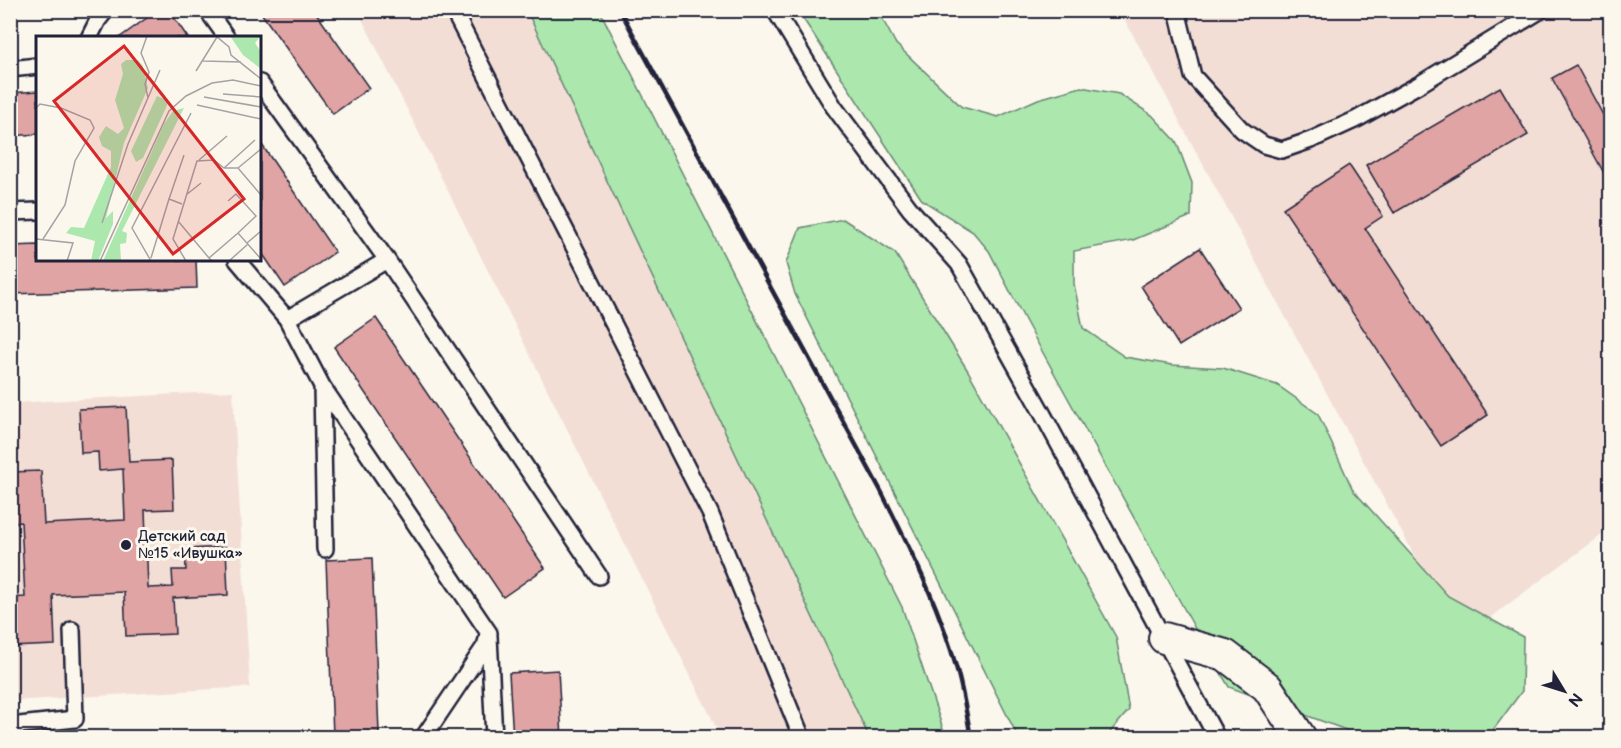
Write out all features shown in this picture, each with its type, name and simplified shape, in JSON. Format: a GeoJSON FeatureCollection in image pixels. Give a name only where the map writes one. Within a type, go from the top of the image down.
{"type":"FeatureCollection","features":[{"type":"Feature","properties":{"kind":"street"},"geometry":{"type":"LineString","coordinates":[[1164,638],[1225,655],[1267,687],[1300,738]]}},
{"type":"Feature","properties":{"kind":"lane"},"geometry":{"type":"LineString","coordinates":[[91,36],[98,20],[106,10]]}},
{"type":"Feature","properties":{"kind":"lane"},"geometry":{"type":"LineString","coordinates":[[207,10],[226,36]]}},
{"type":"Feature","properties":{"kind":"lane"},"geometry":{"type":"LineString","coordinates":[[453,10],[710,513],[802,738]]}},
{"type":"Feature","properties":{"kind":"lane"},"geometry":{"type":"LineString","coordinates":[[775,10],[834,107],[910,209],[959,264],[1040,409],[1217,738]]}},
{"type":"Feature","properties":{"kind":"lane"},"geometry":{"type":"LineString","coordinates":[[1177,10],[1193,76],[1242,130],[1264,145],[1282,150],[1311,140],[1357,119],[1420,84],[1541,10]]}},
{"type":"Feature","properties":{"kind":"lane"},"geometry":{"type":"LineString","coordinates":[[10,69],[36,66]]}},
{"type":"Feature","properties":{"kind":"lane"},"geometry":{"type":"LineString","coordinates":[[261,84],[387,260],[599,576]]}},
{"type":"Feature","properties":{"kind":"lane"},"geometry":{"type":"LineString","coordinates":[[10,212],[36,211]]}},
{"type":"Feature","properties":{"kind":"lane"},"geometry":{"type":"LineString","coordinates":[[287,319],[387,260]]}},
{"type":"Feature","properties":{"kind":"lane"},"geometry":{"type":"LineString","coordinates":[[238,261],[287,319],[322,387],[489,633],[494,738]]}},
{"type":"Feature","properties":{"kind":"lane"},"geometry":{"type":"LineString","coordinates":[[322,387],[325,549]]}},
{"type":"Feature","properties":{"kind":"lane"},"geometry":{"type":"LineString","coordinates":[[10,726],[75,719],[72,630]]}},
{"type":"Feature","properties":{"kind":"lane"},"geometry":{"type":"LineString","coordinates":[[423,738],[485,646],[489,633]]}},
{"type":"Feature","properties":{"kind":"shaded area"},"geometry":{"type":"Polygon","coordinates":[[[358,11],[527,11],[869,737],[721,737],[358,11]]]}},
{"type":"Feature","properties":{"kind":"shaded area"},"geometry":{"type":"Polygon","coordinates":[[[1120,11],[1610,11],[1610,529],[1460,640],[1120,11]]]}},
{"type":"Feature","properties":{"kind":"shaded area","name":"Детский сад №15 «Ивушка»"},"geometry":{"type":"Polygon","coordinates":[[[233,391],[250,687],[11,701],[11,403],[233,391]]]}},
{"type":"Feature","properties":{"kind":"green space"},"geometry":{"type":"Polygon","coordinates":[[[527,11],[600,11],[902,607],[944,737],[869,737],[527,11]]]}},
{"type":"Feature","properties":{"kind":"green space"},"geometry":{"type":"Polygon","coordinates":[[[798,11],[878,11],[896,44],[962,107],[998,117],[1038,99],[1081,87],[1119,94],[1152,115],[1176,141],[1192,183],[1191,216],[1133,240],[1074,251],[1074,284],[1083,328],[1125,357],[1172,365],[1223,368],[1277,385],[1318,414],[1353,490],[1448,596],[1523,637],[1522,691],[1488,737],[1356,737],[1346,730],[1229,687],[1026,322],[989,251],[973,232],[922,200],[798,11]]]}},
{"type":"Feature","properties":{"kind":"green space"},"geometry":{"type":"Polygon","coordinates":[[[843,219],[895,253],[968,371],[1116,637],[1129,710],[1106,737],[1018,737],[795,294],[786,263],[800,228],[843,219]]]}},
{"type":"Feature","properties":{"kind":"building"},"geometry":{"type":"Polygon","coordinates":[[[158,10],[169,10],[187,36],[122,36],[158,10]]]}},
{"type":"Feature","properties":{"kind":"building"},"geometry":{"type":"Polygon","coordinates":[[[259,10],[314,10],[369,88],[333,114],[259,10]]]}},
{"type":"Feature","properties":{"kind":"building"},"geometry":{"type":"Polygon","coordinates":[[[1576,65],[1610,128],[1610,184],[1552,78],[1576,65]]]}},
{"type":"Feature","properties":{"kind":"building"},"geometry":{"type":"Polygon","coordinates":[[[1500,87],[1528,135],[1394,213],[1366,165],[1500,87]]]}},
{"type":"Feature","properties":{"kind":"building"},"geometry":{"type":"Polygon","coordinates":[[[36,91],[36,134],[10,136],[10,93],[36,91]]]}},
{"type":"Feature","properties":{"kind":"building"},"geometry":{"type":"Polygon","coordinates":[[[261,143],[335,252],[285,287],[261,251],[261,143]]]}},
{"type":"Feature","properties":{"kind":"building"},"geometry":{"type":"Polygon","coordinates":[[[1349,165],[1383,216],[1365,228],[1488,415],[1441,446],[1283,208],[1349,165]]]}},
{"type":"Feature","properties":{"kind":"building"},"geometry":{"type":"Polygon","coordinates":[[[36,245],[36,261],[196,261],[197,288],[10,294],[10,246],[36,245]]]}},
{"type":"Feature","properties":{"kind":"building"},"geometry":{"type":"Polygon","coordinates":[[[1200,248],[1239,308],[1179,346],[1141,286],[1200,248]]]}},
{"type":"Feature","properties":{"kind":"building"},"geometry":{"type":"Polygon","coordinates":[[[376,318],[545,568],[503,597],[334,347],[376,318]]]}},
{"type":"Feature","properties":{"kind":"building"},"geometry":{"type":"Polygon","coordinates":[[[126,407],[129,462],[172,460],[174,509],[145,510],[148,588],[173,587],[172,570],[186,570],[185,549],[226,547],[228,595],[173,598],[175,634],[126,636],[124,592],[53,595],[55,645],[10,647],[10,598],[25,597],[21,522],[10,523],[10,472],[41,471],[44,524],[125,520],[123,469],[99,471],[98,452],[81,453],[79,409],[126,407]]]}},
{"type":"Feature","properties":{"kind":"building"},"geometry":{"type":"Polygon","coordinates":[[[372,558],[379,733],[333,735],[326,560],[372,558]]]}},
{"type":"Feature","properties":{"kind":"building"},"geometry":{"type":"Polygon","coordinates":[[[558,670],[562,738],[513,738],[509,673],[558,670]]]}},
{"type":"Feature","properties":{"kind":"railway"},"geometry":{"type":"LineString","coordinates":[[620,10],[881,491],[913,557],[950,647],[971,738]]}},
{"type":"Feature","properties":{"kind":"place","name":"Детский сад №15 «Ивушка»"},"geometry":{"type":"Point","coordinates":[126,545]}}]}
